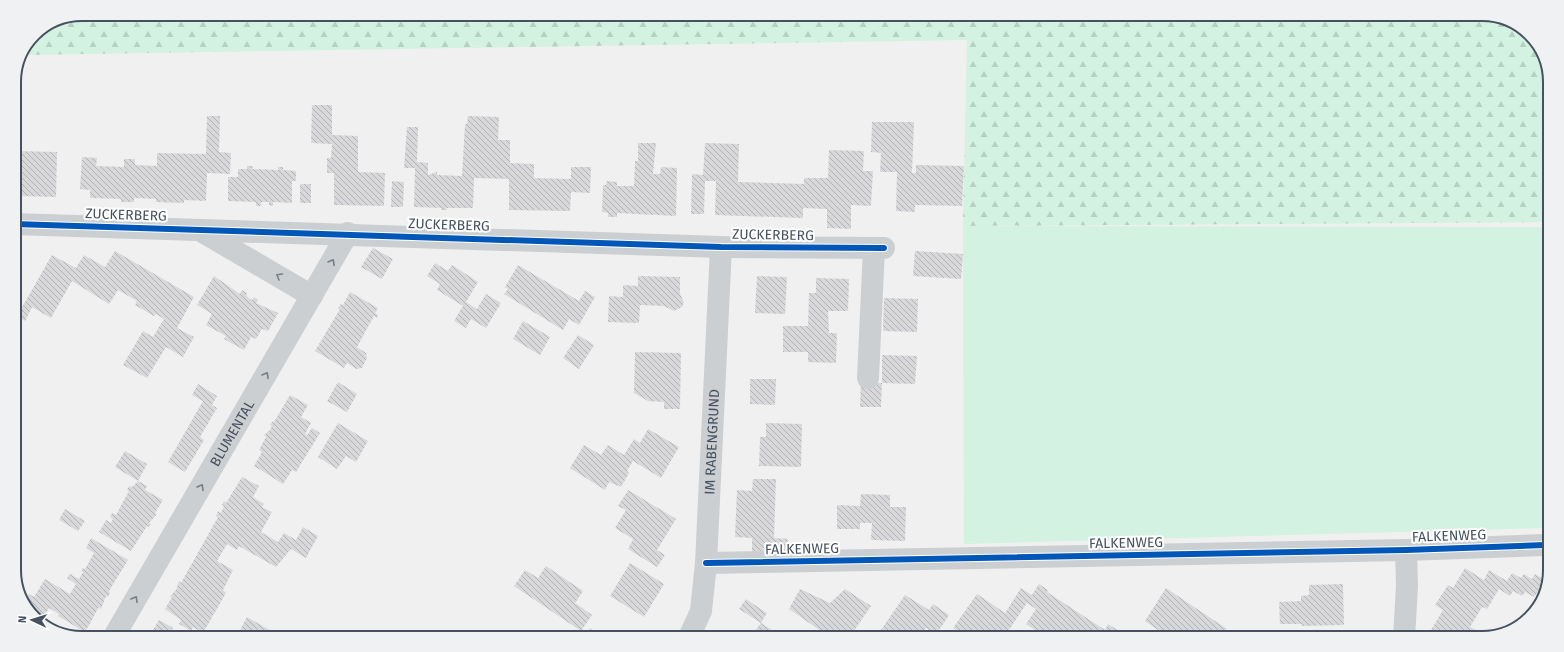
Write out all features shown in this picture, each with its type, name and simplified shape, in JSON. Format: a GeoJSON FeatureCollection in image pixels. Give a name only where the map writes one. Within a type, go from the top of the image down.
{"type":"FeatureCollection","features":[{"type":"Feature","properties":{"kind":"street","name":"ZUCKERBERG"},"geometry":{"type":"LineString","coordinates":[[21,224],[348,233],[721,246],[879,248],[868,378]]}},
{"type":"Feature","properties":{"kind":"street","name":"ZUCKERBERG"},"geometry":{"type":"LineString","coordinates":[[198,229],[312,296]]}},
{"type":"Feature","properties":{"kind":"street","name":"BLUMENTAL"},"geometry":{"type":"LineString","coordinates":[[117,631],[348,233]]}},
{"type":"Feature","properties":{"kind":"street","name":"IM RABENGRUND"},"geometry":{"type":"LineString","coordinates":[[692,631],[701,612],[706,563],[721,246]]}},
{"type":"Feature","properties":{"kind":"street","name":"FALKENWEG"},"geometry":{"type":"LineString","coordinates":[[706,563],[1406,550],[1543,544]]}},
{"type":"Feature","properties":{"kind":"street"},"geometry":{"type":"LineString","coordinates":[[1404,631],[1407,586],[1406,550]]}},
{"type":"Feature","properties":{"kind":"green space"},"geometry":{"type":"Polygon","coordinates":[[[82,21],[1494,22],[1512,29],[1525,39],[1535,52],[1542,70],[1543,222],[963,226],[967,40],[27,55],[42,36],[51,29],[62,24],[82,21]]]}},
{"type":"Feature","properties":{"kind":"green space"},"geometry":{"type":"Polygon","coordinates":[[[963,226],[1543,227],[1543,528],[964,544],[963,226]]]}},
{"type":"Feature","properties":{"kind":"building"},"geometry":{"type":"Polygon","coordinates":[[[312,105],[332,105],[332,135],[358,136],[358,172],[385,173],[384,206],[334,205],[334,173],[327,173],[327,158],[331,158],[332,144],[311,143],[312,105]]]}},
{"type":"Feature","properties":{"kind":"building"},"geometry":{"type":"Polygon","coordinates":[[[207,116],[220,116],[219,152],[231,153],[230,174],[207,173],[206,201],[184,200],[184,203],[156,202],[156,199],[134,198],[134,202],[121,202],[121,199],[90,198],[90,190],[80,189],[82,157],[97,158],[96,166],[124,167],[124,159],[135,159],[135,165],[157,166],[157,153],[206,154],[207,116]]]}},
{"type":"Feature","properties":{"kind":"building"},"geometry":{"type":"Polygon","coordinates":[[[468,116],[499,117],[498,140],[510,140],[510,163],[534,164],[534,178],[571,179],[571,167],[591,167],[590,193],[571,192],[570,211],[509,210],[509,179],[474,178],[473,208],[446,208],[447,210],[441,210],[442,208],[414,207],[415,168],[404,168],[407,127],[418,127],[417,162],[428,163],[428,175],[437,172],[437,175],[462,176],[465,124],[467,124],[468,116]]]}},
{"type":"Feature","properties":{"kind":"building"},"geometry":{"type":"Polygon","coordinates":[[[872,122],[914,122],[912,173],[916,173],[916,165],[964,166],[962,206],[915,205],[915,212],[896,211],[897,172],[880,172],[881,153],[871,152],[872,122]]]}},
{"type":"Feature","properties":{"kind":"building"},"geometry":{"type":"Polygon","coordinates":[[[638,143],[656,143],[653,174],[660,174],[661,167],[677,168],[676,216],[617,213],[617,217],[608,217],[608,213],[602,212],[603,185],[606,185],[607,181],[617,182],[617,186],[634,186],[635,161],[638,161],[638,143]]]}},
{"type":"Feature","properties":{"kind":"building"},"geometry":{"type":"Polygon","coordinates":[[[705,143],[739,144],[738,182],[804,184],[804,178],[828,178],[829,150],[864,151],[863,171],[873,171],[871,206],[851,205],[851,229],[827,228],[827,209],[803,208],[803,218],[715,215],[716,181],[705,181],[704,214],[691,214],[692,174],[703,175],[705,143]]]}},
{"type":"Feature","properties":{"kind":"building"},"geometry":{"type":"Polygon","coordinates":[[[21,151],[57,152],[56,197],[21,196],[21,151]]]}},
{"type":"Feature","properties":{"kind":"building"},"geometry":{"type":"Polygon","coordinates":[[[247,166],[253,166],[252,169],[278,170],[278,167],[283,167],[283,170],[296,171],[296,181],[292,181],[292,203],[273,202],[273,206],[269,205],[269,202],[261,202],[261,206],[256,206],[256,202],[228,201],[228,177],[238,177],[238,169],[247,169],[247,166]]]}},
{"type":"Feature","properties":{"kind":"building"},"geometry":{"type":"Polygon","coordinates":[[[392,181],[404,182],[403,207],[391,207],[392,181]]]}},
{"type":"Feature","properties":{"kind":"building"},"geometry":{"type":"Polygon","coordinates":[[[300,184],[311,184],[311,203],[300,203],[300,184]]]}},
{"type":"Feature","properties":{"kind":"building"},"geometry":{"type":"Polygon","coordinates":[[[373,248],[393,259],[382,279],[361,267],[373,248]]]}},
{"type":"Feature","properties":{"kind":"building"},"geometry":{"type":"Polygon","coordinates":[[[115,251],[194,297],[177,328],[194,337],[183,357],[166,347],[147,378],[123,365],[143,331],[153,337],[164,319],[156,314],[154,316],[135,305],[137,301],[118,290],[109,304],[72,281],[51,318],[32,307],[25,321],[21,318],[21,309],[52,255],[76,268],[84,255],[105,267],[115,251]]]}},
{"type":"Feature","properties":{"kind":"building"},"geometry":{"type":"Polygon","coordinates":[[[915,251],[963,254],[961,279],[913,276],[915,251]]]}},
{"type":"Feature","properties":{"kind":"building"},"geometry":{"type":"Polygon","coordinates":[[[435,263],[448,271],[452,265],[478,282],[466,302],[477,309],[486,294],[501,303],[486,328],[471,319],[466,328],[454,321],[463,306],[437,290],[440,284],[427,276],[435,263]]]}},
{"type":"Feature","properties":{"kind":"building"},"geometry":{"type":"Polygon","coordinates":[[[518,265],[579,301],[585,291],[595,297],[579,325],[569,319],[563,330],[504,294],[508,289],[505,287],[518,265]]]}},
{"type":"Feature","properties":{"kind":"building"},"geometry":{"type":"Polygon","coordinates":[[[214,276],[240,294],[242,290],[247,293],[246,296],[252,300],[254,297],[258,300],[256,303],[278,313],[268,331],[262,329],[256,339],[251,337],[244,350],[224,339],[226,336],[206,325],[212,314],[197,305],[214,276]]]}},
{"type":"Feature","properties":{"kind":"building"},"geometry":{"type":"Polygon","coordinates":[[[638,276],[680,277],[680,294],[684,302],[682,307],[674,311],[664,306],[640,305],[639,323],[608,322],[609,296],[623,297],[623,285],[638,286],[638,276]]]}},
{"type":"Feature","properties":{"kind":"building"},"geometry":{"type":"Polygon","coordinates":[[[757,276],[787,277],[785,314],[755,313],[757,276]]]}},
{"type":"Feature","properties":{"kind":"building"},"geometry":{"type":"Polygon","coordinates":[[[816,278],[849,279],[848,311],[828,311],[829,333],[837,333],[836,363],[808,362],[808,352],[783,352],[783,326],[808,326],[809,293],[816,293],[816,278]]]}},
{"type":"Feature","properties":{"kind":"building"},"geometry":{"type":"Polygon","coordinates":[[[350,292],[378,308],[375,313],[378,315],[377,318],[374,316],[357,347],[366,353],[367,358],[362,368],[356,369],[347,363],[344,368],[315,351],[340,309],[338,308],[341,304],[343,305],[350,292]]]}},
{"type":"Feature","properties":{"kind":"building"},"geometry":{"type":"Polygon","coordinates":[[[884,298],[918,299],[917,332],[883,331],[884,298]]]}},
{"type":"Feature","properties":{"kind":"building"},"geometry":{"type":"Polygon","coordinates":[[[523,321],[550,337],[540,355],[513,339],[523,321]]]}},
{"type":"Feature","properties":{"kind":"building"},"geometry":{"type":"Polygon","coordinates":[[[578,335],[594,345],[579,369],[563,358],[578,335]]]}},
{"type":"Feature","properties":{"kind":"building"},"geometry":{"type":"Polygon","coordinates":[[[635,352],[681,353],[680,409],[664,409],[664,402],[648,401],[634,393],[635,352]]]}},
{"type":"Feature","properties":{"kind":"building"},"geometry":{"type":"Polygon","coordinates":[[[882,355],[917,356],[915,384],[882,383],[882,355]]]}},
{"type":"Feature","properties":{"kind":"building"},"geometry":{"type":"Polygon","coordinates":[[[750,379],[776,379],[775,405],[750,404],[750,379]]]}},
{"type":"Feature","properties":{"kind":"building"},"geometry":{"type":"Polygon","coordinates":[[[338,382],[357,394],[347,412],[327,401],[338,382]]]}},
{"type":"Feature","properties":{"kind":"building"},"geometry":{"type":"Polygon","coordinates":[[[861,382],[882,383],[881,407],[860,407],[861,382]]]}},
{"type":"Feature","properties":{"kind":"building"},"geometry":{"type":"Polygon","coordinates":[[[198,384],[217,396],[212,405],[217,408],[200,437],[204,440],[185,472],[168,462],[203,401],[192,395],[198,384]]]}},
{"type":"Feature","properties":{"kind":"building"},"geometry":{"type":"Polygon","coordinates":[[[290,395],[308,405],[301,417],[311,423],[305,434],[307,435],[312,428],[320,433],[296,472],[292,470],[283,484],[254,466],[262,452],[259,450],[266,437],[264,435],[270,430],[272,426],[270,425],[273,421],[274,422],[290,395]]]}},
{"type":"Feature","properties":{"kind":"building"},"geometry":{"type":"Polygon","coordinates":[[[338,423],[368,441],[356,462],[346,456],[337,469],[318,457],[338,423]]]}},
{"type":"Feature","properties":{"kind":"building"},"geometry":{"type":"Polygon","coordinates":[[[766,423],[802,424],[801,467],[759,466],[760,437],[766,437],[766,423]]]}},
{"type":"Feature","properties":{"kind":"building"},"geometry":{"type":"Polygon","coordinates":[[[648,429],[679,447],[661,478],[633,461],[627,471],[629,473],[621,487],[609,482],[605,490],[570,468],[584,445],[601,455],[608,445],[624,455],[634,439],[640,443],[648,429]]]}},
{"type":"Feature","properties":{"kind":"building"},"geometry":{"type":"Polygon","coordinates":[[[125,451],[147,464],[138,481],[115,467],[125,451]]]}},
{"type":"Feature","properties":{"kind":"building"},"geometry":{"type":"Polygon","coordinates":[[[242,477],[259,486],[253,497],[264,504],[262,507],[272,512],[261,532],[278,542],[284,533],[296,540],[303,527],[318,536],[306,558],[291,549],[276,567],[239,546],[237,550],[227,544],[217,561],[233,570],[223,590],[226,593],[204,631],[200,631],[193,627],[191,631],[179,624],[181,620],[165,609],[172,597],[170,596],[176,590],[179,581],[181,583],[218,517],[216,516],[218,511],[221,513],[224,506],[222,505],[224,501],[226,503],[242,477]]]}},
{"type":"Feature","properties":{"kind":"building"},"geometry":{"type":"Polygon","coordinates":[[[753,479],[776,479],[774,538],[788,539],[787,551],[752,552],[752,538],[735,537],[737,490],[752,491],[753,479]]]}},
{"type":"Feature","properties":{"kind":"building"},"geometry":{"type":"Polygon","coordinates":[[[138,481],[147,486],[145,490],[163,500],[155,513],[157,514],[149,523],[151,524],[149,527],[147,526],[131,551],[99,532],[106,520],[111,523],[113,519],[110,517],[112,513],[116,515],[129,491],[127,490],[129,486],[132,487],[138,481]]]}},
{"type":"Feature","properties":{"kind":"building"},"geometry":{"type":"Polygon","coordinates":[[[628,490],[676,519],[657,550],[665,555],[657,567],[628,549],[633,539],[615,528],[626,510],[618,506],[628,490]]]}},
{"type":"Feature","properties":{"kind":"building"},"geometry":{"type":"Polygon","coordinates":[[[861,494],[890,495],[890,507],[906,507],[905,541],[871,540],[872,523],[860,523],[860,529],[837,529],[837,505],[860,506],[861,494]]]}},
{"type":"Feature","properties":{"kind":"building"},"geometry":{"type":"Polygon","coordinates":[[[65,509],[85,521],[78,531],[59,520],[65,509]]]}},
{"type":"Feature","properties":{"kind":"building"},"geometry":{"type":"Polygon","coordinates":[[[91,538],[128,560],[109,591],[110,593],[108,597],[106,596],[101,609],[99,607],[86,631],[58,616],[59,614],[52,610],[52,600],[29,600],[27,596],[29,594],[34,597],[45,579],[70,594],[76,584],[67,578],[70,574],[79,579],[83,572],[81,571],[83,568],[85,569],[94,553],[86,548],[91,538]]]}},
{"type":"Feature","properties":{"kind":"building"},"geometry":{"type":"Polygon","coordinates":[[[630,563],[664,584],[644,617],[610,596],[630,563]]]}},
{"type":"Feature","properties":{"kind":"building"},"geometry":{"type":"Polygon","coordinates":[[[546,566],[583,591],[575,603],[592,615],[581,631],[514,586],[525,570],[538,578],[546,566]]]}},
{"type":"Feature","properties":{"kind":"building"},"geometry":{"type":"Polygon","coordinates":[[[1465,568],[1484,580],[1489,570],[1507,581],[1512,573],[1521,578],[1524,574],[1532,579],[1535,574],[1542,578],[1538,593],[1534,597],[1525,592],[1522,596],[1513,591],[1510,596],[1499,589],[1487,609],[1482,607],[1470,627],[1478,631],[1432,631],[1431,630],[1443,610],[1435,605],[1448,585],[1453,588],[1465,568]]]}},
{"type":"Feature","properties":{"kind":"building"},"geometry":{"type":"Polygon","coordinates":[[[1039,584],[1048,590],[1047,592],[1105,630],[1108,624],[1119,631],[1036,631],[1026,624],[1036,609],[1027,603],[1008,631],[958,631],[953,628],[977,594],[1005,613],[1021,588],[1032,595],[1039,584]]]}},
{"type":"Feature","properties":{"kind":"building"},"geometry":{"type":"Polygon","coordinates":[[[1343,584],[1344,625],[1302,626],[1302,624],[1280,624],[1279,602],[1301,601],[1301,596],[1309,595],[1309,585],[1343,584]]]}},
{"type":"Feature","properties":{"kind":"building"},"geometry":{"type":"Polygon","coordinates":[[[1166,588],[1227,629],[1226,631],[1159,631],[1145,621],[1166,588]]]}},
{"type":"Feature","properties":{"kind":"building"},"geometry":{"type":"Polygon","coordinates":[[[800,589],[830,603],[845,589],[871,606],[854,631],[821,631],[789,609],[800,589]]]}},
{"type":"Feature","properties":{"kind":"building"},"geometry":{"type":"Polygon","coordinates":[[[905,595],[929,610],[933,604],[949,615],[939,631],[930,631],[926,628],[924,631],[881,630],[905,595]]]}},
{"type":"Feature","properties":{"kind":"building"},"geometry":{"type":"Polygon","coordinates":[[[746,599],[767,613],[761,623],[739,609],[746,599]]]}},
{"type":"Feature","properties":{"kind":"building"},"geometry":{"type":"Polygon","coordinates":[[[247,617],[271,631],[240,631],[247,617]]]}},
{"type":"Feature","properties":{"kind":"building"},"geometry":{"type":"Polygon","coordinates":[[[159,620],[173,628],[171,631],[153,630],[159,620]]]}},
{"type":"Feature","properties":{"kind":"building"},"geometry":{"type":"Polygon","coordinates":[[[761,623],[774,631],[755,631],[761,623]]]}},
{"type":"Feature","properties":{"kind":"cycle path"},"geometry":{"type":"LineString","coordinates":[[21,224],[721,247],[884,248]]}},
{"type":"Feature","properties":{"kind":"cycle path"},"geometry":{"type":"LineString","coordinates":[[706,563],[1406,550],[1543,545]]}}]}
